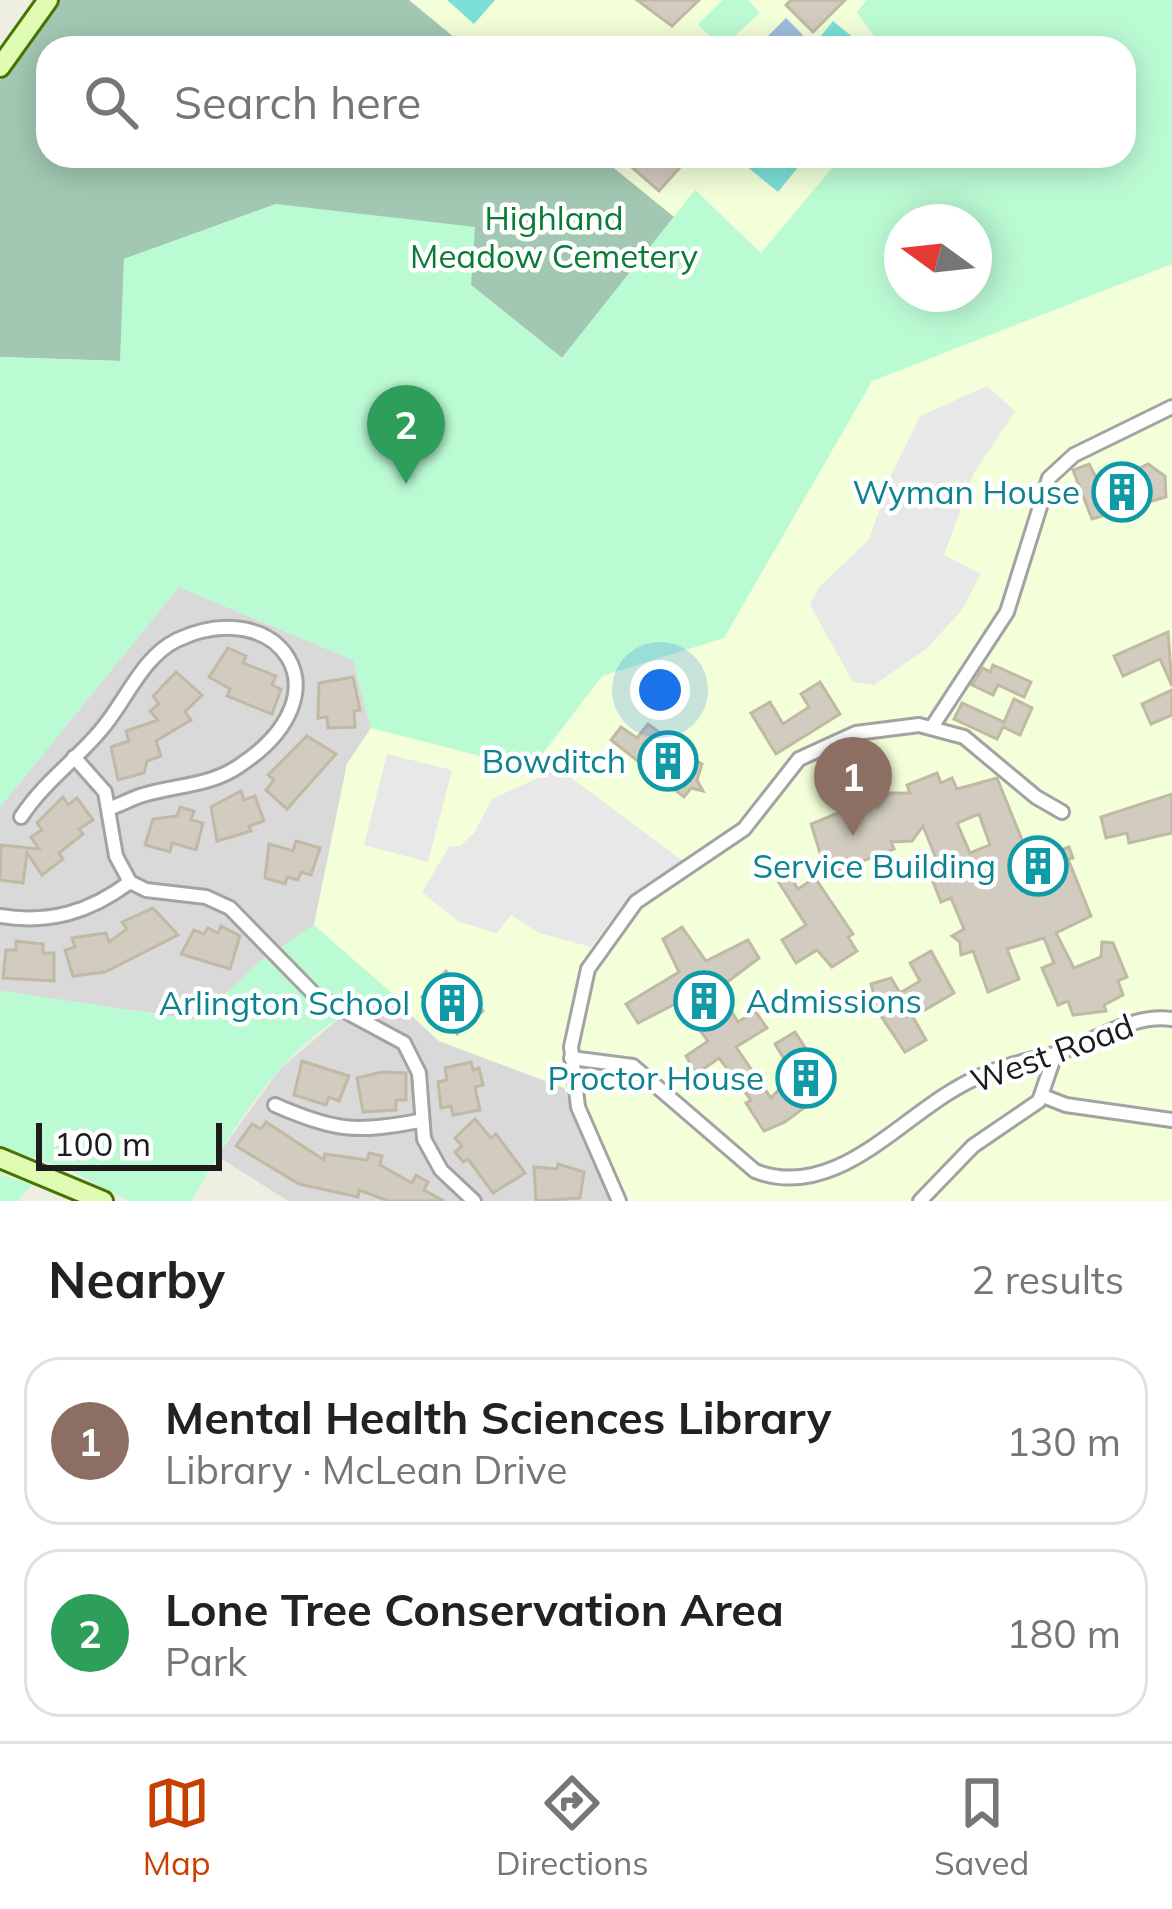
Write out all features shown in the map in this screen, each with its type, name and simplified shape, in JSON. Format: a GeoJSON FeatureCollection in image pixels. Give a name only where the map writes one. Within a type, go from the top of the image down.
{"type":"FeatureCollection","features":[{"type":"Feature","properties":{"kind":"main road"},"geometry":{"type":"LineString","coordinates":[[0,67],[48,0]]}},
{"type":"Feature","properties":{"kind":"main road"},"geometry":{"type":"LineString","coordinates":[[0,1158],[103,1201]]}},
{"type":"Feature","properties":{"kind":"street"},"geometry":{"type":"LineString","coordinates":[[932,727],[1007,612],[1041,491],[1067,460],[1150,413],[1172,407]]}},
{"type":"Feature","properties":{"kind":"street"},"geometry":{"type":"LineString","coordinates":[[21,817],[44,782],[74,757],[116,711],[147,665],[174,642],[207,631],[232,630],[269,642],[289,656],[299,693],[286,723],[265,747],[212,780],[110,808]]}},
{"type":"Feature","properties":{"kind":"street"},"geometry":{"type":"LineString","coordinates":[[619,1201],[578,1107],[572,1058],[584,978],[628,908],[744,829],[777,781],[808,752],[856,733],[932,727],[978,743],[1028,791],[1062,812]]}},
{"type":"Feature","properties":{"kind":"street"},"geometry":{"type":"LineString","coordinates":[[74,757],[101,785],[110,808],[116,856],[130,882]]}},
{"type":"Feature","properties":{"kind":"street"},"geometry":{"type":"LineString","coordinates":[[0,916],[46,918],[82,911],[130,882],[222,903],[264,940],[298,980],[333,1006],[394,1034],[409,1048],[419,1073],[419,1121],[441,1170],[474,1201]]}},
{"type":"Feature","properties":{"kind":"street","name":"West Road"},"geometry":{"type":"LineString","coordinates":[[572,1058],[633,1066],[747,1165],[787,1182],[827,1176],[863,1161],[945,1094],[979,1076],[1055,1055],[1142,1019],[1172,1019]]}},
{"type":"Feature","properties":{"kind":"street"},"geometry":{"type":"LineString","coordinates":[[920,1201],[973,1146],[1043,1096],[1055,1055]]}},
{"type":"Feature","properties":{"kind":"street"},"geometry":{"type":"LineString","coordinates":[[1043,1096],[1066,1105],[1172,1120]]}},
{"type":"Feature","properties":{"kind":"street"},"geometry":{"type":"LineString","coordinates":[[275,1105],[344,1130],[377,1130],[419,1121]]}},
{"type":"Feature","properties":{"kind":"shaded area"},"geometry":{"type":"Polygon","coordinates":[[[409,0],[867,0],[857,13],[874,36],[452,36],[409,0]]]}},
{"type":"Feature","properties":{"kind":"shaded area"},"geometry":{"type":"Polygon","coordinates":[[[447,0],[495,0],[474,24],[447,0]]]}},
{"type":"Feature","properties":{"kind":"shaded area"},"geometry":{"type":"Polygon","coordinates":[[[723,0],[748,0],[760,13],[734,36],[710,36],[698,24],[723,0]]]}},
{"type":"Feature","properties":{"kind":"shaded area"},"geometry":{"type":"Polygon","coordinates":[[[867,0],[1172,0],[1172,264],[872,381],[724,638],[602,676],[531,769],[371,728],[353,660],[179,587],[0,807],[0,357],[120,361],[124,259],[276,204],[475,227],[471,285],[562,358],[695,190],[761,253],[832,168],[1136,168],[1136,36],[874,36],[857,12],[867,0]]]}},
{"type":"Feature","properties":{"kind":"shaded area"},"geometry":{"type":"Polygon","coordinates":[[[786,18],[803,35],[802,36],[768,36],[786,18]]]}},
{"type":"Feature","properties":{"kind":"shaded area"},"geometry":{"type":"Polygon","coordinates":[[[833,21],[851,36],[821,36],[833,21]]]}},
{"type":"Feature","properties":{"kind":"shaded area"},"geometry":{"type":"Polygon","coordinates":[[[614,168],[832,168],[761,254],[696,190],[674,217],[614,168]]]}},
{"type":"Feature","properties":{"kind":"shaded area"},"geometry":{"type":"Polygon","coordinates":[[[749,168],[797,168],[778,192],[749,168]]]}},
{"type":"Feature","properties":{"kind":"shaded area"},"geometry":{"type":"Polygon","coordinates":[[[1172,264],[1172,1201],[628,1201],[624,1192],[609,1200],[564,1088],[439,1041],[314,925],[347,764],[371,728],[531,769],[602,676],[724,638],[872,381],[1172,264]]]}},
{"type":"Feature","properties":{"kind":"shaded area"},"geometry":{"type":"Polygon","coordinates":[[[987,386],[1015,411],[974,473],[944,555],[981,574],[961,611],[926,649],[874,685],[853,682],[810,605],[820,586],[869,540],[892,473],[920,416],[987,386]]]}},
{"type":"Feature","properties":{"kind":"shaded area"},"geometry":{"type":"Polygon","coordinates":[[[179,587],[353,660],[371,728],[347,764],[314,925],[259,962],[199,1020],[0,991],[0,807],[179,587]]]}},
{"type":"Feature","properties":{"kind":"shaded area"},"geometry":{"type":"Polygon","coordinates":[[[387,754],[452,770],[428,862],[364,845],[387,754]]]}},
{"type":"Feature","properties":{"kind":"shaded area"},"geometry":{"type":"Polygon","coordinates":[[[554,765],[683,861],[624,903],[591,947],[539,933],[511,915],[497,933],[459,922],[422,892],[449,847],[460,846],[474,833],[492,799],[545,775],[554,765]]]}},
{"type":"Feature","properties":{"kind":"shaded area"},"geometry":{"type":"Polygon","coordinates":[[[314,925],[393,994],[359,1006],[300,1049],[250,1106],[192,1201],[129,1201],[63,1167],[0,1147],[0,991],[199,1020],[259,962],[314,925]]]}},
{"type":"Feature","properties":{"kind":"shaded area"},"geometry":{"type":"Polygon","coordinates":[[[393,994],[439,1041],[565,1088],[610,1201],[288,1201],[217,1156],[279,1070],[357,1003],[393,994]]]}},
{"type":"Feature","properties":{"kind":"shaded area"},"geometry":{"type":"Polygon","coordinates":[[[0,1175],[32,1184],[18,1201],[0,1201],[0,1175]]]}},
{"type":"Feature","properties":{"kind":"green space","name":"Highland Meadow Cemetery"},"geometry":{"type":"Polygon","coordinates":[[[59,0],[409,0],[452,36],[36,36],[36,168],[614,168],[674,217],[562,358],[471,285],[276,204],[124,259],[121,361],[0,357],[0,81],[59,0]]]}},
{"type":"Feature","properties":{"kind":"building"},"geometry":{"type":"Polygon","coordinates":[[[637,0],[699,0],[672,26],[637,0]]]}},
{"type":"Feature","properties":{"kind":"building"},"geometry":{"type":"Polygon","coordinates":[[[791,0],[845,0],[813,32],[786,5],[791,0]]]}},
{"type":"Feature","properties":{"kind":"building"},"geometry":{"type":"Polygon","coordinates":[[[633,168],[679,168],[659,191],[633,168]]]}},
{"type":"Feature","properties":{"kind":"building","name":"Wyman House"},"geometry":{"type":"Polygon","coordinates":[[[1089,464],[1101,487],[1148,464],[1165,476],[1166,497],[1092,519],[1073,470],[1089,464]]]}},
{"type":"Feature","properties":{"kind":"building"},"geometry":{"type":"Polygon","coordinates":[[[1168,632],[1172,686],[1160,659],[1123,676],[1114,656],[1168,632]]]}},
{"type":"Feature","properties":{"kind":"building"},"geometry":{"type":"Polygon","coordinates":[[[228,648],[246,656],[243,663],[276,676],[272,685],[281,689],[272,714],[227,696],[230,689],[209,677],[228,648]]]}},
{"type":"Feature","properties":{"kind":"building"},"geometry":{"type":"Polygon","coordinates":[[[993,665],[1031,682],[1024,697],[998,685],[993,695],[972,685],[983,668],[990,672],[993,665]]]}},
{"type":"Feature","properties":{"kind":"building"},"geometry":{"type":"Polygon","coordinates":[[[176,672],[202,695],[185,712],[191,720],[156,741],[161,756],[147,761],[144,773],[118,780],[111,747],[129,741],[126,731],[158,720],[150,711],[159,704],[153,696],[176,672]]]}},
{"type":"Feature","properties":{"kind":"building"},"geometry":{"type":"Polygon","coordinates":[[[353,677],[360,710],[354,711],[355,727],[328,728],[327,717],[318,718],[319,683],[353,677]]]}},
{"type":"Feature","properties":{"kind":"building"},"geometry":{"type":"Polygon","coordinates":[[[820,682],[840,714],[776,754],[751,713],[770,702],[783,724],[809,707],[801,694],[820,682]]]}},
{"type":"Feature","properties":{"kind":"building"},"geometry":{"type":"Polygon","coordinates":[[[1172,690],[1172,715],[1151,724],[1142,704],[1172,690]]]}},
{"type":"Feature","properties":{"kind":"building"},"geometry":{"type":"Polygon","coordinates":[[[1014,699],[1032,708],[1020,735],[1003,727],[997,739],[954,719],[962,703],[1004,722],[1014,699]]]}},
{"type":"Feature","properties":{"kind":"building","name":"Bowditch"},"geometry":{"type":"Polygon","coordinates":[[[648,724],[663,735],[659,741],[702,764],[697,780],[703,791],[691,788],[684,797],[611,740],[621,727],[637,738],[648,724]]]}},
{"type":"Feature","properties":{"kind":"building"},"geometry":{"type":"Polygon","coordinates":[[[307,736],[336,754],[287,809],[266,790],[274,780],[268,775],[307,736]]]}},
{"type":"Feature","properties":{"kind":"building"},"geometry":{"type":"Polygon","coordinates":[[[937,773],[941,783],[952,778],[957,789],[997,778],[1031,862],[1069,847],[1073,858],[1068,859],[1091,916],[1056,933],[1074,968],[1101,957],[1102,942],[1113,943],[1127,977],[1118,981],[1123,995],[1104,1005],[1106,1011],[1073,1015],[1068,1001],[1058,1005],[1042,968],[1054,963],[1044,938],[1007,949],[1019,979],[988,992],[973,951],[961,955],[960,942],[952,936],[964,929],[951,898],[941,902],[930,874],[939,866],[923,826],[912,841],[891,842],[894,849],[827,875],[811,824],[874,798],[878,808],[889,793],[910,793],[907,785],[937,773]],[[979,814],[957,823],[970,853],[990,845],[979,814]]]}},
{"type":"Feature","properties":{"kind":"building"},"geometry":{"type":"Polygon","coordinates":[[[241,791],[244,800],[255,796],[264,821],[249,826],[251,831],[217,841],[211,807],[241,791]]]}},
{"type":"Feature","properties":{"kind":"building"},"geometry":{"type":"Polygon","coordinates":[[[1172,794],[1172,833],[1129,843],[1127,833],[1106,838],[1101,817],[1172,794]]]}},
{"type":"Feature","properties":{"kind":"building"},"geometry":{"type":"Polygon","coordinates":[[[63,797],[68,805],[77,798],[93,820],[79,829],[83,834],[42,875],[27,853],[23,883],[0,880],[1,845],[39,849],[31,837],[42,830],[37,823],[63,797]]]}},
{"type":"Feature","properties":{"kind":"building"},"geometry":{"type":"Polygon","coordinates":[[[180,807],[194,811],[191,820],[203,823],[196,850],[172,843],[170,852],[145,845],[153,819],[177,816],[180,807]]]}},
{"type":"Feature","properties":{"kind":"building"},"geometry":{"type":"Polygon","coordinates":[[[296,841],[320,848],[311,875],[301,872],[298,880],[287,877],[285,884],[265,878],[269,844],[293,851],[296,841]]]}},
{"type":"Feature","properties":{"kind":"building"},"geometry":{"type":"Polygon","coordinates":[[[787,871],[798,889],[815,878],[853,934],[848,937],[857,951],[832,967],[817,950],[796,963],[782,940],[806,925],[776,878],[787,871]]]}},
{"type":"Feature","properties":{"kind":"building"},"geometry":{"type":"Polygon","coordinates":[[[153,908],[178,935],[105,972],[73,976],[65,950],[75,947],[72,938],[106,933],[109,942],[127,929],[122,922],[153,908]]]}},
{"type":"Feature","properties":{"kind":"building"},"geometry":{"type":"Polygon","coordinates":[[[221,926],[240,936],[230,969],[181,954],[194,930],[204,934],[208,928],[218,933],[221,926]]]}},
{"type":"Feature","properties":{"kind":"building","name":"Admissions"},"geometry":{"type":"Polygon","coordinates":[[[682,927],[706,961],[748,940],[759,958],[718,989],[738,1022],[755,1011],[767,1028],[736,1047],[771,1098],[786,1082],[789,1067],[775,1044],[795,1032],[831,1088],[785,1122],[764,1131],[746,1103],[751,1100],[719,1058],[696,1074],[686,1056],[708,1041],[679,1002],[638,1023],[626,1004],[679,972],[663,939],[682,927]]]}},
{"type":"Feature","properties":{"kind":"building"},"geometry":{"type":"Polygon","coordinates":[[[16,941],[43,944],[43,953],[54,953],[54,981],[3,978],[6,950],[16,950],[16,941]]]}},
{"type":"Feature","properties":{"kind":"building"},"geometry":{"type":"Polygon","coordinates":[[[931,951],[954,993],[913,1017],[926,1040],[905,1052],[879,1013],[871,984],[891,978],[900,993],[920,981],[910,963],[931,951]]]}},
{"type":"Feature","properties":{"kind":"building","name":"Arlington School"},"geometry":{"type":"Polygon","coordinates":[[[446,971],[483,1011],[457,1034],[422,997],[446,971]]]}},
{"type":"Feature","properties":{"kind":"building"},"geometry":{"type":"Polygon","coordinates":[[[302,1061],[349,1076],[339,1101],[329,1097],[326,1105],[294,1095],[302,1061]]]}},
{"type":"Feature","properties":{"kind":"building"},"geometry":{"type":"Polygon","coordinates":[[[471,1062],[473,1070],[479,1068],[483,1085],[475,1087],[480,1110],[453,1115],[451,1106],[441,1108],[438,1082],[447,1080],[445,1068],[471,1062]]]}},
{"type":"Feature","properties":{"kind":"building"},"geometry":{"type":"Polygon","coordinates":[[[406,1073],[406,1100],[396,1100],[396,1110],[363,1112],[357,1078],[406,1073]]]}},
{"type":"Feature","properties":{"kind":"building"},"geometry":{"type":"Polygon","coordinates":[[[475,1119],[491,1138],[496,1134],[525,1173],[493,1193],[468,1159],[463,1162],[455,1152],[462,1146],[455,1138],[475,1119]]]}},
{"type":"Feature","properties":{"kind":"building"},"geometry":{"type":"Polygon","coordinates":[[[266,1122],[324,1160],[325,1154],[367,1160],[369,1153],[382,1156],[380,1165],[412,1183],[416,1175],[428,1182],[424,1190],[444,1201],[388,1201],[359,1190],[358,1197],[299,1184],[236,1146],[252,1124],[261,1129],[266,1122]]]}},
{"type":"Feature","properties":{"kind":"building"},"geometry":{"type":"Polygon","coordinates":[[[558,1164],[584,1172],[580,1198],[536,1201],[534,1167],[557,1169],[558,1164]]]}},
{"type":"Feature","properties":{"kind":"place","name":"Lone Tree Conservation Area"},"geometry":{"type":"Point","coordinates":[406,484]}},
{"type":"Feature","properties":{"kind":"place","name":"Wyman House"},"geometry":{"type":"Point","coordinates":[1122,492]}},
{"type":"Feature","properties":{"kind":"place","name":"Bowditch"},"geometry":{"type":"Point","coordinates":[668,761]}},
{"type":"Feature","properties":{"kind":"place","name":"Mental Health Sciences Library"},"geometry":{"type":"Point","coordinates":[853,836]}},
{"type":"Feature","properties":{"kind":"place","name":"Service Building"},"geometry":{"type":"Point","coordinates":[1038,866]}},
{"type":"Feature","properties":{"kind":"place","name":"Admissions"},"geometry":{"type":"Point","coordinates":[704,1001]}},
{"type":"Feature","properties":{"kind":"place","name":"Arlington School"},"geometry":{"type":"Point","coordinates":[452,1003]}},
{"type":"Feature","properties":{"kind":"place","name":"Proctor House"},"geometry":{"type":"Point","coordinates":[806,1078]}}]}
